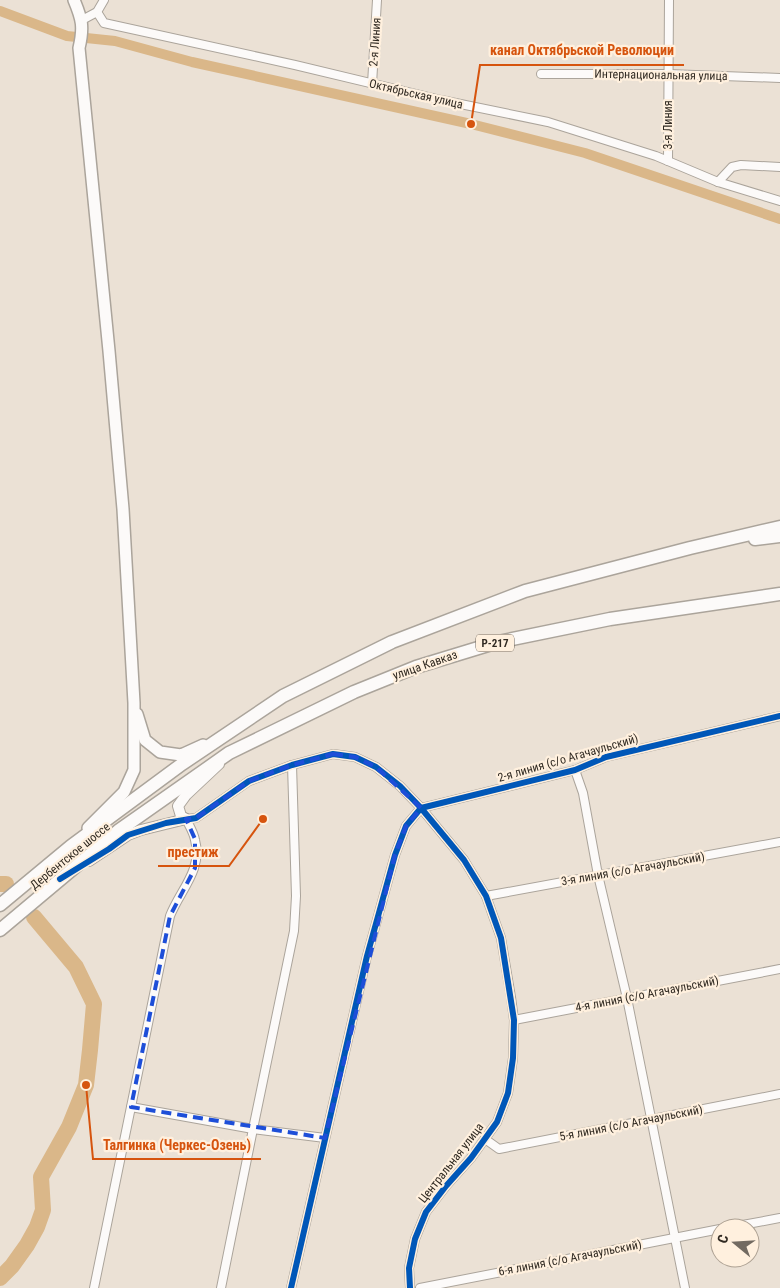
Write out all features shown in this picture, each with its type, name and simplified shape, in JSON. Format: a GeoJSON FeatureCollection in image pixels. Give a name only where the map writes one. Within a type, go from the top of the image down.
{"type":"FeatureCollection","features":[{"type":"Feature","properties":{"kind":"highway"},"geometry":{"type":"LineString","coordinates":[[4,902],[71,846],[182,764],[283,696],[392,642],[525,591],[690,548],[780,527]]}},
{"type":"Feature","properties":{"kind":"highway"},"geometry":{"type":"LineString","coordinates":[[690,548],[780,536]]}},
{"type":"Feature","properties":{"kind":"highway"},"geometry":{"type":"LineString","coordinates":[[692,608],[780,587]]}},
{"type":"Feature","properties":{"kind":"highway","name":"улица Кавказ"},"geometry":{"type":"LineString","coordinates":[[156,803],[229,753],[354,692],[416,667],[498,642],[610,619],[780,594]]}},
{"type":"Feature","properties":{"kind":"highway","name":"Дербентское шоссе"},"geometry":{"type":"LineString","coordinates":[[0,930],[92,852],[156,803]]}},
{"type":"Feature","properties":{"kind":"main road"},"geometry":{"type":"LineString","coordinates":[[71,846],[124,792],[134,770],[134,703],[123,509],[79,48],[82,20],[74,0]]}},
{"type":"Feature","properties":{"kind":"main road"},"geometry":{"type":"LineString","coordinates":[[134,703],[145,740],[160,752],[181,755],[221,738]]}},
{"type":"Feature","properties":{"kind":"street"},"geometry":{"type":"LineString","coordinates":[[82,20],[97,12],[104,0]]}},
{"type":"Feature","properties":{"kind":"street","name":"2-я Линия"},"geometry":{"type":"LineString","coordinates":[[372,84],[378,0]]}},
{"type":"Feature","properties":{"kind":"street","name":"3-я Линия"},"geometry":{"type":"LineString","coordinates":[[668,161],[669,0]]}},
{"type":"Feature","properties":{"kind":"street","name":"Октябрьская улица"},"geometry":{"type":"LineString","coordinates":[[97,12],[104,23],[295,65],[441,100],[548,122],[668,161],[718,182],[780,201]]}},
{"type":"Feature","properties":{"kind":"street","name":"Интернациональная улица"},"geometry":{"type":"LineString","coordinates":[[541,74],[668,74],[780,78]]}},
{"type":"Feature","properties":{"kind":"street"},"geometry":{"type":"LineString","coordinates":[[718,182],[732,167],[741,165],[780,168]]}},
{"type":"Feature","properties":{"kind":"street","name":"2-я линия (с/о Агачаульский)"},"geometry":{"type":"LineString","coordinates":[[421,808],[575,770],[606,757],[780,716]]}},
{"type":"Feature","properties":{"kind":"street"},"geometry":{"type":"LineString","coordinates":[[94,1288],[170,916],[175,902],[191,880],[197,853],[195,839],[186,819],[181,816],[178,806],[186,795],[209,775],[229,753]]}},
{"type":"Feature","properties":{"kind":"street","name":"Центральная улица"},"geometry":{"type":"LineString","coordinates":[[186,819],[196,818],[248,780],[333,754],[355,757],[376,766],[400,786],[421,808],[464,860],[486,896],[501,938],[514,1020],[513,1058],[508,1093],[497,1122],[471,1158],[426,1212],[415,1239],[409,1268],[410,1288]]}},
{"type":"Feature","properties":{"kind":"street"},"geometry":{"type":"LineString","coordinates":[[222,1288],[294,932],[296,896],[292,765]]}},
{"type":"Feature","properties":{"kind":"street"},"geometry":{"type":"LineString","coordinates":[[575,770],[583,793],[598,875],[627,998],[685,1288]]}},
{"type":"Feature","properties":{"kind":"street"},"geometry":{"type":"LineString","coordinates":[[291,1288],[367,956],[395,855],[406,826],[421,808]]}},
{"type":"Feature","properties":{"kind":"street"},"geometry":{"type":"LineString","coordinates":[[60,879],[128,835],[186,819]]}},
{"type":"Feature","properties":{"kind":"street","name":"3-я линия (с/о Агачаульский)"},"geometry":{"type":"LineString","coordinates":[[486,896],[780,842]]}},
{"type":"Feature","properties":{"kind":"street","name":"4-я линия (с/о Агачаульский)"},"geometry":{"type":"LineString","coordinates":[[514,1020],[780,969]]}},
{"type":"Feature","properties":{"kind":"street","name":"5-я линия (с/о Агачаульский)"},"geometry":{"type":"LineString","coordinates":[[485,1139],[499,1149],[780,1094]]}},
{"type":"Feature","properties":{"kind":"street"},"geometry":{"type":"LineString","coordinates":[[131,1107],[325,1138]]}},
{"type":"Feature","properties":{"kind":"street"},"geometry":{"type":"LineString","coordinates":[[760,1222],[780,1218]]}},
{"type":"Feature","properties":{"kind":"street","name":"6-я линия (с/о Агачаульский)"},"geometry":{"type":"LineString","coordinates":[[420,1288],[710,1231]]}},
{"type":"Feature","properties":{"kind":"highlighted area"},"geometry":{"type":"Polygon","coordinates":[[[333,754],[355,757],[376,767],[421,808],[406,826],[395,855],[325,1138],[131,1107],[170,916],[195,868],[195,839],[186,819],[196,818],[249,781],[292,765],[333,754]]]}},
{"type":"Feature","properties":{"kind":"waterway"},"geometry":{"type":"LineString","coordinates":[[0,11],[67,36],[115,41],[192,62],[471,124],[585,153],[780,219]]}},
{"type":"Feature","properties":{"kind":"waterway"},"geometry":{"type":"LineString","coordinates":[[0,884],[6,884]]}},
{"type":"Feature","properties":{"kind":"waterway"},"geometry":{"type":"LineString","coordinates":[[0,1278],[12,1266],[37,1227],[43,1210],[41,1177],[69,1127],[86,1085],[90,1050],[94,1004],[76,967],[34,917]]}},
{"type":"Feature","properties":{"kind":"cycle path"},"geometry":{"type":"LineString","coordinates":[[291,1288],[367,956],[395,855],[406,826],[421,808],[575,770],[606,757],[780,716]]}},
{"type":"Feature","properties":{"kind":"cycle path"},"geometry":{"type":"LineString","coordinates":[[60,879],[128,835],[166,823],[196,818],[249,781],[292,765],[333,754],[355,757],[376,767],[400,786],[421,808],[464,860],[486,896],[501,938],[514,1020],[513,1058],[508,1093],[497,1122],[471,1158],[426,1212],[415,1239],[409,1268],[410,1288]]}},
{"type":"Feature","properties":{"kind":"place","name":"канал Октябрьской Революции"},"geometry":{"type":"Point","coordinates":[471,124]}},
{"type":"Feature","properties":{"kind":"place","name":"престиж"},"geometry":{"type":"Point","coordinates":[263,819]}},
{"type":"Feature","properties":{"kind":"place","name":"Талгинка (Черкес-Озень)"},"geometry":{"type":"Point","coordinates":[86,1085]}}]}
